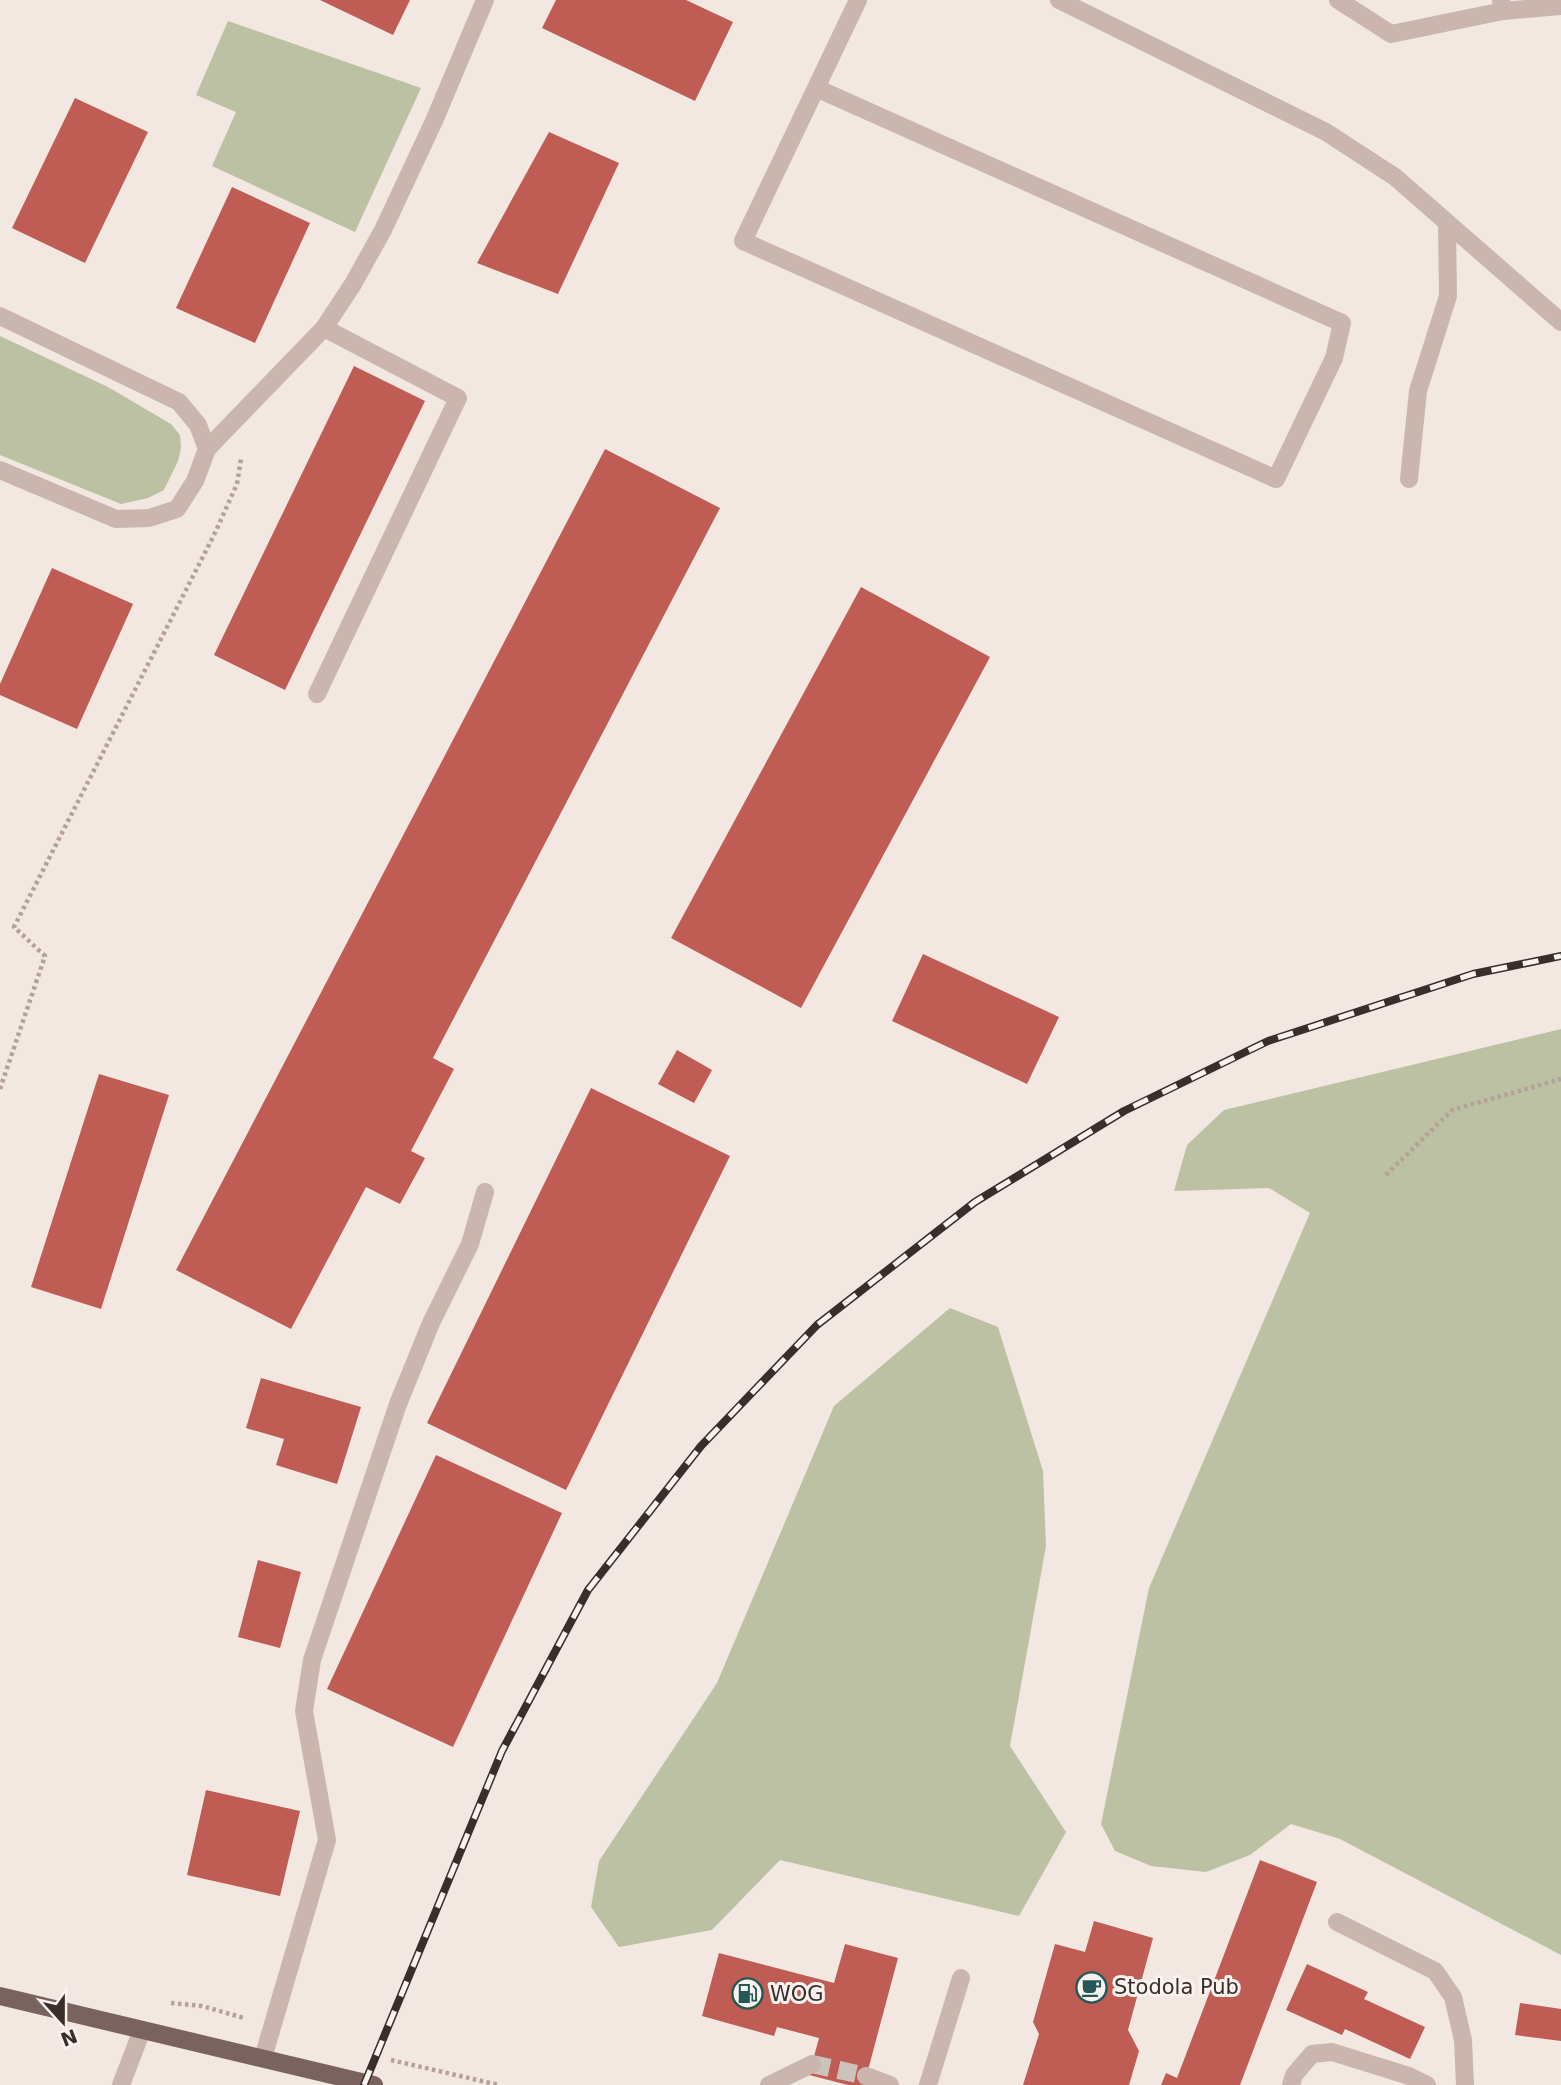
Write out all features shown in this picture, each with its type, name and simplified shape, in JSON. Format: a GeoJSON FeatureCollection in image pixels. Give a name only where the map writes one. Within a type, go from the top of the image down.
{"type":"FeatureCollection","features":[{"type":"Feature","properties":{"kind":"main road"},"geometry":{"type":"LineString","coordinates":[[0,1996],[374,2085]]}},
{"type":"Feature","properties":{"kind":"street"},"geometry":{"type":"LineString","coordinates":[[0,471],[116,519],[149,518],[177,509],[195,481],[207,449],[324,328],[353,284],[383,230],[434,121],[485,0]]}},
{"type":"Feature","properties":{"kind":"street"},"geometry":{"type":"LineString","coordinates":[[816,88],[1342,323],[1334,358],[1276,479],[743,241],[816,88],[858,0]]}},
{"type":"Feature","properties":{"kind":"street"},"geometry":{"type":"LineString","coordinates":[[1059,0],[1326,132],[1395,177],[1561,322]]}},
{"type":"Feature","properties":{"kind":"street"},"geometry":{"type":"LineString","coordinates":[[1338,0],[1391,34],[1502,5],[1561,6]]}},
{"type":"Feature","properties":{"kind":"street"},"geometry":{"type":"LineString","coordinates":[[1409,479],[1418,391],[1448,296],[1447,223]]}},
{"type":"Feature","properties":{"kind":"street"},"geometry":{"type":"LineString","coordinates":[[0,316],[179,402],[198,425],[207,449]]}},
{"type":"Feature","properties":{"kind":"street"},"geometry":{"type":"LineString","coordinates":[[317,694],[458,398],[324,328]]}},
{"type":"Feature","properties":{"kind":"street"},"geometry":{"type":"LineString","coordinates":[[262,2058],[327,1840],[303,1711],[312,1660],[398,1404],[430,1323],[470,1244],[485,1192]]}},
{"type":"Feature","properties":{"kind":"street"},"geometry":{"type":"LineString","coordinates":[[1337,1922],[1435,1971],[1453,1997],[1463,2040],[1465,2085]]}},
{"type":"Feature","properties":{"kind":"street"},"geometry":{"type":"LineString","coordinates":[[928,2085],[961,1978]]}},
{"type":"Feature","properties":{"kind":"street"},"geometry":{"type":"LineString","coordinates":[[121,2085],[142,2030]]}},
{"type":"Feature","properties":{"kind":"street"},"geometry":{"type":"LineString","coordinates":[[1292,2085],[1294,2075],[1312,2053],[1332,2052],[1409,2076],[1427,2085]]}},
{"type":"Feature","properties":{"kind":"street"},"geometry":{"type":"LineString","coordinates":[[769,2085],[813,2064]]}},
{"type":"Feature","properties":{"kind":"street"},"geometry":{"type":"LineString","coordinates":[[866,2076],[890,2085]]}},
{"type":"Feature","properties":{"kind":"path"},"geometry":{"type":"LineString","coordinates":[[0,1089],[45,956],[14,927],[214,535],[237,484],[241,458]]}},
{"type":"Feature","properties":{"kind":"path"},"geometry":{"type":"LineString","coordinates":[[1386,1175],[1451,1110],[1561,1079]]}},
{"type":"Feature","properties":{"kind":"green space"},"geometry":{"type":"Polygon","coordinates":[[[228,21],[421,88],[355,232],[212,166],[236,112],[196,95],[228,21]]]}},
{"type":"Feature","properties":{"kind":"green space"},"geometry":{"type":"Polygon","coordinates":[[[0,336],[108,387],[171,424],[180,435],[181,448],[164,490],[148,498],[121,504],[0,455],[0,336]]]}},
{"type":"Feature","properties":{"kind":"green space"},"geometry":{"type":"Polygon","coordinates":[[[1561,1029],[1561,1955],[1340,1839],[1291,1824],[1250,1855],[1206,1872],[1151,1866],[1115,1851],[1101,1824],[1149,1588],[1310,1213],[1269,1188],[1174,1191],[1187,1145],[1224,1110],[1561,1029]]]}},
{"type":"Feature","properties":{"kind":"green space"},"geometry":{"type":"Polygon","coordinates":[[[950,1308],[998,1327],[1043,1471],[1046,1546],[1010,1746],[1066,1832],[1019,1916],[780,1860],[712,1930],[619,1947],[591,1907],[599,1861],[717,1683],[834,1406],[950,1308]]]}},
{"type":"Feature","properties":{"kind":"building"},"geometry":{"type":"Polygon","coordinates":[[[320,0],[410,0],[393,35],[320,0]]]}},
{"type":"Feature","properties":{"kind":"building"},"geometry":{"type":"Polygon","coordinates":[[[556,0],[686,0],[733,22],[695,101],[542,28],[556,0]]]}},
{"type":"Feature","properties":{"kind":"building"},"geometry":{"type":"Polygon","coordinates":[[[75,98],[148,132],[85,263],[12,228],[75,98]]]}},
{"type":"Feature","properties":{"kind":"building"},"geometry":{"type":"Polygon","coordinates":[[[549,132],[619,163],[558,294],[477,263],[549,132]]]}},
{"type":"Feature","properties":{"kind":"building"},"geometry":{"type":"Polygon","coordinates":[[[232,187],[310,223],[255,343],[176,308],[232,187]]]}},
{"type":"Feature","properties":{"kind":"building"},"geometry":{"type":"Polygon","coordinates":[[[354,366],[425,401],[285,690],[214,655],[354,366]]]}},
{"type":"Feature","properties":{"kind":"building"},"geometry":{"type":"Polygon","coordinates":[[[605,449],[720,508],[433,1058],[454,1069],[411,1151],[425,1158],[400,1204],[366,1187],[291,1329],[176,1270],[605,449]]]}},
{"type":"Feature","properties":{"kind":"building"},"geometry":{"type":"Polygon","coordinates":[[[52,568],[133,604],[77,729],[0,695],[0,684],[52,568]]]}},
{"type":"Feature","properties":{"kind":"building"},"geometry":{"type":"Polygon","coordinates":[[[861,587],[990,657],[801,1008],[671,938],[861,587]]]}},
{"type":"Feature","properties":{"kind":"building"},"geometry":{"type":"Polygon","coordinates":[[[923,954],[1059,1017],[1027,1084],[892,1021],[923,954]]]}},
{"type":"Feature","properties":{"kind":"building"},"geometry":{"type":"Polygon","coordinates":[[[677,1050],[712,1070],[694,1103],[658,1084],[677,1050]]]}},
{"type":"Feature","properties":{"kind":"building"},"geometry":{"type":"Polygon","coordinates":[[[99,1074],[169,1095],[101,1309],[31,1287],[99,1074]]]}},
{"type":"Feature","properties":{"kind":"building"},"geometry":{"type":"Polygon","coordinates":[[[591,1088],[730,1156],[566,1490],[427,1423],[591,1088]]]}},
{"type":"Feature","properties":{"kind":"building"},"geometry":{"type":"Polygon","coordinates":[[[261,1378],[361,1407],[337,1484],[276,1465],[284,1439],[246,1428],[261,1378]]]}},
{"type":"Feature","properties":{"kind":"building"},"geometry":{"type":"Polygon","coordinates":[[[436,1455],[562,1513],[453,1747],[327,1689],[436,1455]]]}},
{"type":"Feature","properties":{"kind":"building"},"geometry":{"type":"Polygon","coordinates":[[[258,1560],[301,1572],[280,1648],[238,1637],[258,1560]]]}},
{"type":"Feature","properties":{"kind":"building"},"geometry":{"type":"Polygon","coordinates":[[[206,1790],[300,1811],[280,1896],[187,1875],[206,1790]]]}},
{"type":"Feature","properties":{"kind":"building"},"geometry":{"type":"Polygon","coordinates":[[[1260,1860],[1317,1882],[1240,2085],[1161,2085],[1166,2073],[1177,2078],[1260,1860]]]}},
{"type":"Feature","properties":{"kind":"building","name":"Stodola Pub"},"geometry":{"type":"Polygon","coordinates":[[[1094,1921],[1153,1938],[1128,2030],[1139,2051],[1129,2085],[1023,2085],[1039,2034],[1033,2022],[1055,1944],[1085,1952],[1094,1921]]]}},
{"type":"Feature","properties":{"kind":"building"},"geometry":{"type":"Polygon","coordinates":[[[845,1944],[898,1958],[864,2085],[848,2085],[809,2075],[819,2038],[777,2027],[774,2036],[702,2016],[719,1953],[834,1983],[845,1944]]]}},
{"type":"Feature","properties":{"kind":"building"},"geometry":{"type":"Polygon","coordinates":[[[1307,1964],[1368,1992],[1364,1999],[1425,2027],[1410,2059],[1345,2029],[1342,2035],[1286,2010],[1307,1964]]]}},
{"type":"Feature","properties":{"kind":"building"},"geometry":{"type":"Polygon","coordinates":[[[1520,2003],[1561,2009],[1561,2041],[1515,2035],[1520,2003]]]}},
{"type":"Feature","properties":{"kind":"tunnel"},"geometry":{"type":"LineString","coordinates":[[812,2064],[866,2076]]}},
{"type":"Feature","properties":{"kind":"railway"},"geometry":{"type":"LineString","coordinates":[[364,2085],[502,1751],[588,1590],[701,1446],[817,1325],[975,1202],[1124,1111],[1268,1041],[1473,974],[1561,956]]}},
{"type":"Feature","properties":{"kind":"place","name":"Stodola Pub"},"geometry":{"type":"Point","coordinates":[1091,1987]}},
{"type":"Feature","properties":{"kind":"place","name":"WOG"},"geometry":{"type":"Point","coordinates":[747,1994]}}]}
